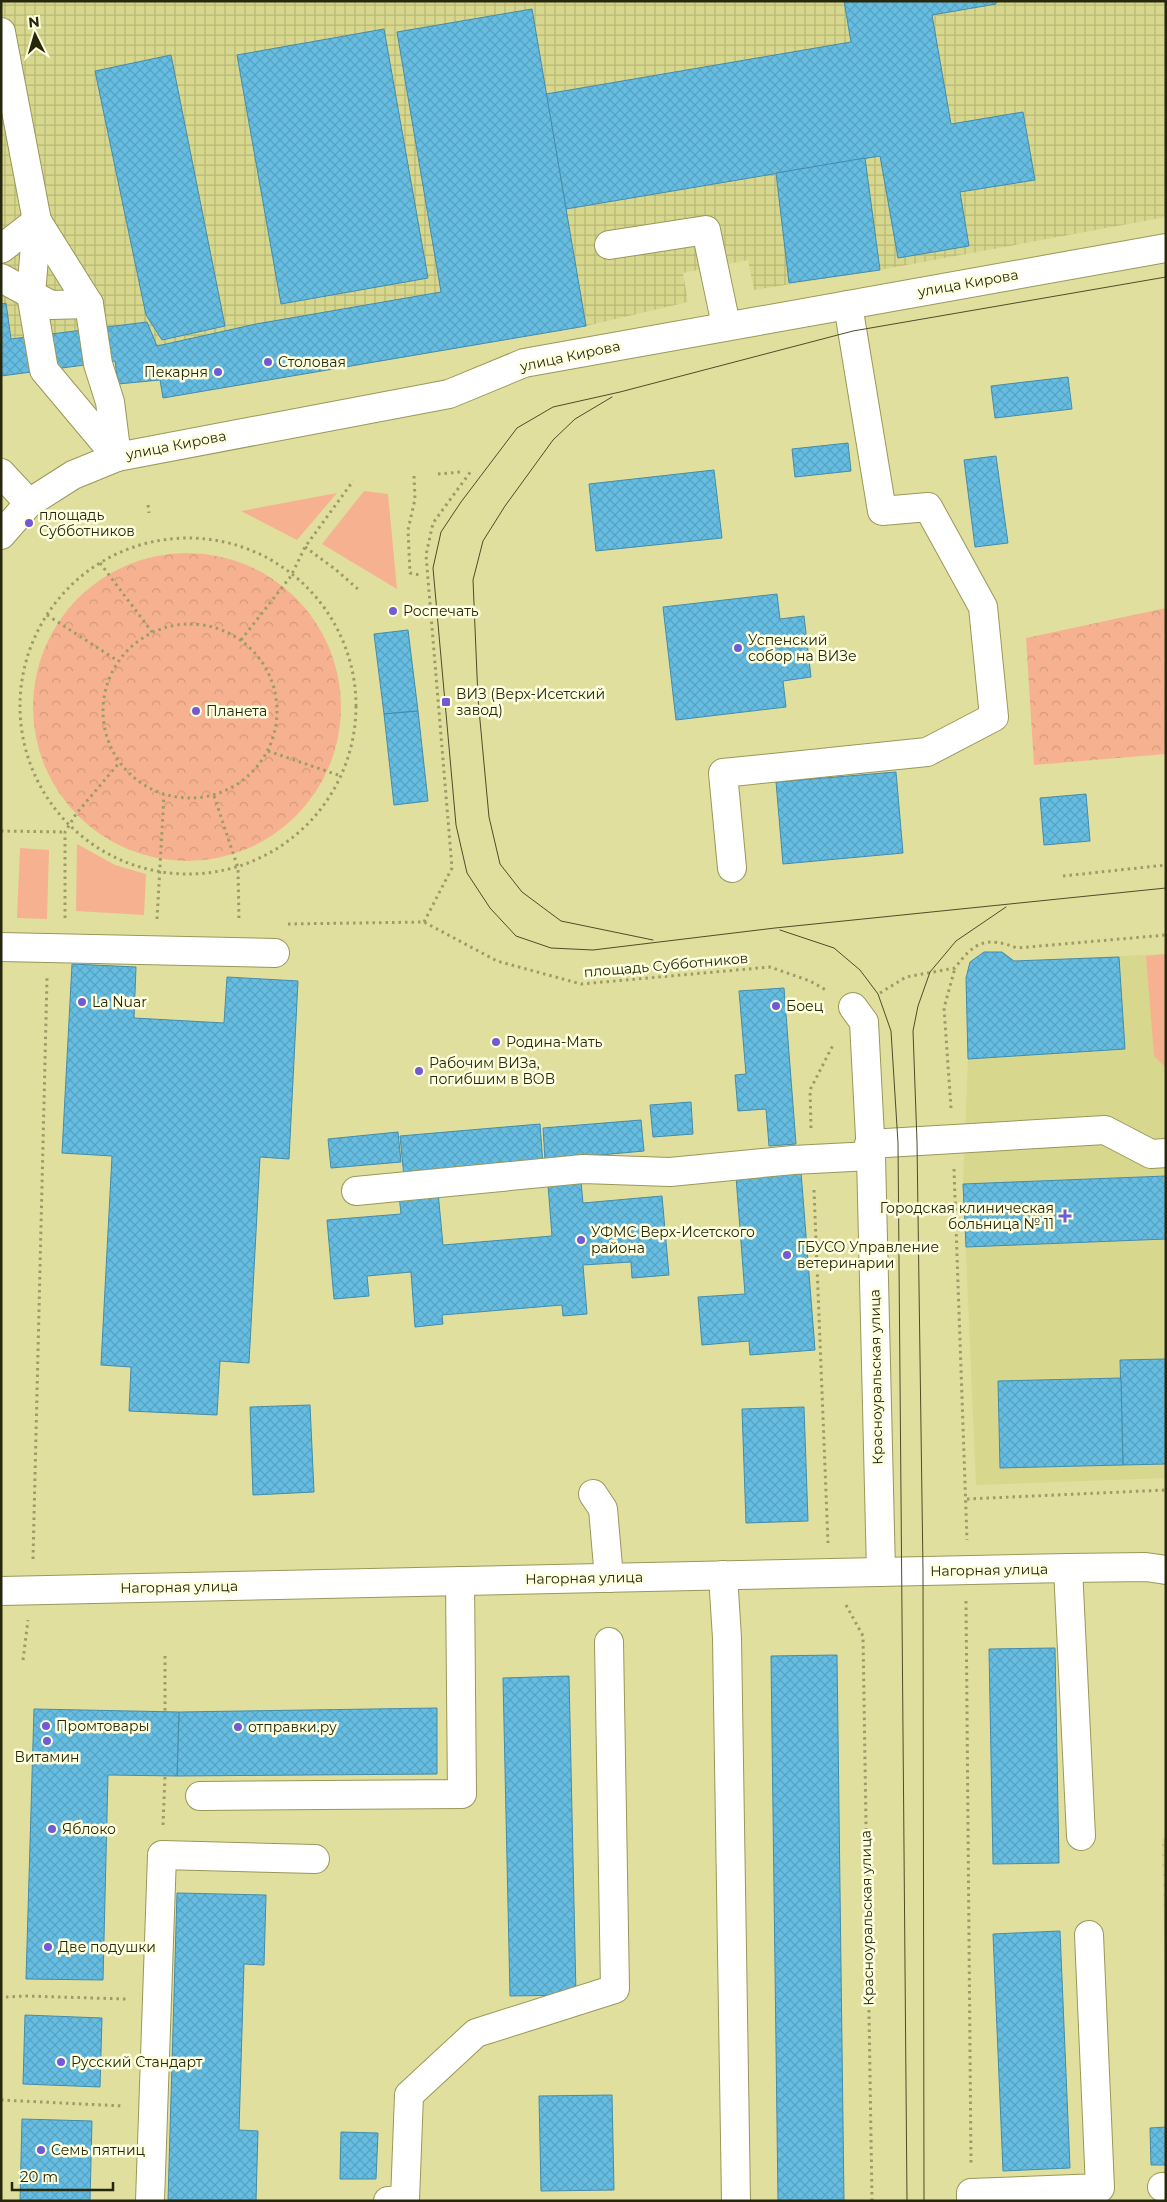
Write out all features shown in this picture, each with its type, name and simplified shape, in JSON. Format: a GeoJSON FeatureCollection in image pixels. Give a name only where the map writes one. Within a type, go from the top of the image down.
{"type":"FeatureCollection","features":[{"type":"Feature","properties":{"kind":"street"},"geometry":{"type":"LineString","coordinates":[[1,32],[37,221],[31,294],[44,370],[117,457]]}},
{"type":"Feature","properties":{"kind":"street"},"geometry":{"type":"LineString","coordinates":[[1,249],[37,221]]}},
{"type":"Feature","properties":{"kind":"street"},"geometry":{"type":"LineString","coordinates":[[37,221],[89,304],[98,364],[110,402],[117,457]]}},
{"type":"Feature","properties":{"kind":"street"},"geometry":{"type":"LineString","coordinates":[[609,245],[706,230],[726,326]]}},
{"type":"Feature","properties":{"kind":"street","name":"улица Кирова"},"geometry":{"type":"LineString","coordinates":[[1,535],[29,503],[73,475],[117,457],[450,394],[524,363],[1166,248]]}},
{"type":"Feature","properties":{"kind":"street"},"geometry":{"type":"LineString","coordinates":[[1,278],[51,305],[89,304]]}},
{"type":"Feature","properties":{"kind":"street"},"geometry":{"type":"LineString","coordinates":[[732,868],[723,773],[927,752],[994,717],[983,607],[928,507],[882,511],[848,305]]}},
{"type":"Feature","properties":{"kind":"street"},"geometry":{"type":"LineString","coordinates":[[1,473],[29,503]]}},
{"type":"Feature","properties":{"kind":"street"},"geometry":{"type":"LineString","coordinates":[[1,947],[275,953]]}},
{"type":"Feature","properties":{"kind":"street","name":"Красноуральская улица"},"geometry":{"type":"LineString","coordinates":[[853,1007],[864,1022],[870,1150],[881,1572]]}},
{"type":"Feature","properties":{"kind":"street"},"geometry":{"type":"LineString","coordinates":[[356,1191],[583,1169],[670,1172],[793,1160],[870,1150],[1105,1130],[1151,1154],[1166,1154]]}},
{"type":"Feature","properties":{"kind":"street"},"geometry":{"type":"LineString","coordinates":[[593,1494],[603,1508],[609,1578]]}},
{"type":"Feature","properties":{"kind":"street","name":"Нагорная улица"},"geometry":{"type":"LineString","coordinates":[[1,1591],[1068,1568],[1146,1567],[1166,1570]]}},
{"type":"Feature","properties":{"kind":"street"},"geometry":{"type":"LineString","coordinates":[[1068,1568],[1081,1836]]}},
{"type":"Feature","properties":{"kind":"street"},"geometry":{"type":"LineString","coordinates":[[723,1575],[727,1638],[736,2201]]}},
{"type":"Feature","properties":{"kind":"street"},"geometry":{"type":"LineString","coordinates":[[200,1796],[462,1794],[460,1581]]}},
{"type":"Feature","properties":{"kind":"street"},"geometry":{"type":"LineString","coordinates":[[388,2201],[405,2200],[409,2094],[476,2033],[615,1989],[608,1642]]}},
{"type":"Feature","properties":{"kind":"street"},"geometry":{"type":"LineString","coordinates":[[150,2201],[162,1855],[315,1859]]}},
{"type":"Feature","properties":{"kind":"street"},"geometry":{"type":"LineString","coordinates":[[970,2201],[971,2193],[1100,2188],[1088,1935]]}},
{"type":"Feature","properties":{"kind":"path","name":"площадь Субботников"},"geometry":{"type":"LineString","coordinates":[[471,471],[433,523],[426,555],[452,868],[424,922],[497,961],[581,984],[770,967],[810,981],[853,1007]]}},
{"type":"Feature","properties":{"kind":"path"},"geometry":{"type":"LineString","coordinates":[[438,474],[461,472]]}},
{"type":"Feature","properties":{"kind":"path"},"geometry":{"type":"LineString","coordinates":[[414,476],[415,499],[408,530],[410,573],[420,575]]}},
{"type":"Feature","properties":{"kind":"path"},"geometry":{"type":"LineString","coordinates":[[241,640],[291,576],[305,547],[353,482]]}},
{"type":"Feature","properties":{"kind":"path"},"geometry":{"type":"LineString","coordinates":[[148,505],[149,513]]}},
{"type":"Feature","properties":{"kind":"path"},"geometry":{"type":"LineString","coordinates":[[190,534],[238,540],[291,576],[333,621],[352,671],[356,725],[342,776],[316,816],[281,848],[238,868],[199,875],[160,873],[110,856],[68,825],[40,788],[24,746],[20,700],[27,656],[47,614],[71,586],[100,563],[152,538],[190,534]]}},
{"type":"Feature","properties":{"kind":"path"},"geometry":{"type":"LineString","coordinates":[[305,547],[336,569],[360,590]]}},
{"type":"Feature","properties":{"kind":"path"},"geometry":{"type":"LineString","coordinates":[[100,563],[152,632]]}},
{"type":"Feature","properties":{"kind":"path"},"geometry":{"type":"LineString","coordinates":[[47,614],[118,661]]}},
{"type":"Feature","properties":{"kind":"path"},"geometry":{"type":"LineString","coordinates":[[201,624],[225,631],[241,640],[265,666],[276,694],[277,724],[268,751],[254,770],[242,781],[214,796],[189,799],[164,795],[140,783],[119,763],[107,740],[102,713],[106,686],[118,661],[133,644],[152,632],[176,625],[201,624]]}},
{"type":"Feature","properties":{"kind":"path"},"geometry":{"type":"LineString","coordinates":[[268,751],[342,776]]}},
{"type":"Feature","properties":{"kind":"path"},"geometry":{"type":"LineString","coordinates":[[23,1660],[32,1590],[47,948],[65,925],[65,832],[68,825],[119,763]]}},
{"type":"Feature","properties":{"kind":"path"},"geometry":{"type":"LineString","coordinates":[[157,926],[164,795]]}},
{"type":"Feature","properties":{"kind":"path"},"geometry":{"type":"LineString","coordinates":[[214,796],[238,868],[239,925]]}},
{"type":"Feature","properties":{"kind":"path"},"geometry":{"type":"LineString","coordinates":[[1,831],[65,832]]}},
{"type":"Feature","properties":{"kind":"path"},"geometry":{"type":"LineString","coordinates":[[1063,876],[1166,865]]}},
{"type":"Feature","properties":{"kind":"path"},"geometry":{"type":"LineString","coordinates":[[968,1499],[1166,1490]]}},
{"type":"Feature","properties":{"kind":"path","name":"Красноуральская улица"},"geometry":{"type":"LineString","coordinates":[[863,1636],[872,2201]]}},
{"type":"Feature","properties":{"kind":"path"},"geometry":{"type":"LineString","coordinates":[[165,1656],[165,1712]]}},
{"type":"Feature","properties":{"kind":"path"},"geometry":{"type":"LineString","coordinates":[[162,1855],[165,1776]]}},
{"type":"Feature","properties":{"kind":"path"},"geometry":{"type":"LineString","coordinates":[[6,1997],[26,1996],[157,2001]]}},
{"type":"Feature","properties":{"kind":"path"},"geometry":{"type":"LineString","coordinates":[[1,2100],[154,2107]]}},
{"type":"Feature","properties":{"kind":"shaded area"},"geometry":{"type":"Polygon","coordinates":[[[1,1],[1166,1],[1166,217],[880,270],[754,290],[748,260],[683,273],[688,302],[586,326],[163,398],[160,380],[118,384],[115,361],[1,376],[1,1]]]}},
{"type":"Feature","properties":{"kind":"shaded area","name":"Городская клиническая больница № 11"},"geometry":{"type":"Polygon","coordinates":[[[984,952],[1002,952],[1014,961],[1166,954],[1166,1478],[976,1485],[963,1184],[968,1059],[966,978],[970,962],[984,952]]]}},
{"type":"Feature","properties":{"kind":"shaded area"},"geometry":{"type":"Polygon","coordinates":[[[1162,1838],[1166,1838],[1166,2026],[1162,1838]]]}},
{"type":"Feature","properties":{"kind":"green space"},"geometry":{"type":"Polygon","coordinates":[[[364,491],[388,494],[397,589],[322,544],[364,491]]]}},
{"type":"Feature","properties":{"kind":"green space"},"geometry":{"type":"Polygon","coordinates":[[[337,493],[297,540],[241,511],[337,493]]]}},
{"type":"Feature","properties":{"kind":"green space"},"geometry":{"type":"Polygon","coordinates":[[[187,553],[217,556],[246,565],[272,579],[296,598],[315,622],[329,648],[338,677],[341,707],[338,737],[329,766],[315,792],[296,816],[272,835],[246,849],[217,858],[187,861],[157,858],[128,849],[102,835],[78,816],[59,792],[45,766],[36,737],[33,707],[36,677],[45,648],[59,622],[78,598],[102,579],[128,565],[157,556],[187,553]]]}},
{"type":"Feature","properties":{"kind":"green space"},"geometry":{"type":"Polygon","coordinates":[[[1166,608],[1166,754],[1034,765],[1026,638],[1166,608]]]}},
{"type":"Feature","properties":{"kind":"green space"},"geometry":{"type":"Polygon","coordinates":[[[77,844],[115,865],[146,874],[144,915],[76,911],[77,844]]]}},
{"type":"Feature","properties":{"kind":"green space"},"geometry":{"type":"Polygon","coordinates":[[[20,848],[49,850],[47,919],[17,918],[20,848]]]}},
{"type":"Feature","properties":{"kind":"green space"},"geometry":{"type":"Polygon","coordinates":[[[1166,954],[1166,1068],[1154,1056],[1146,956],[1166,954]]]}},
{"type":"Feature","properties":{"kind":"building"},"geometry":{"type":"Polygon","coordinates":[[[844,1],[996,1],[996,4],[932,15],[951,124],[1023,112],[1035,180],[960,192],[969,246],[898,258],[880,156],[566,209],[546,94],[851,42],[844,1]]]}},
{"type":"Feature","properties":{"kind":"building"},"geometry":{"type":"Polygon","coordinates":[[[532,9],[586,326],[163,398],[160,380],[118,384],[115,361],[1,376],[1,304],[6,303],[11,339],[147,322],[157,346],[256,324],[441,292],[397,32],[532,9]]]}},
{"type":"Feature","properties":{"kind":"building"},"geometry":{"type":"Polygon","coordinates":[[[384,29],[428,278],[281,304],[237,55],[384,29]]]}},
{"type":"Feature","properties":{"kind":"building"},"geometry":{"type":"Polygon","coordinates":[[[171,55],[225,326],[162,340],[146,315],[95,71],[171,55]]]}},
{"type":"Feature","properties":{"kind":"building"},"geometry":{"type":"Polygon","coordinates":[[[865,158],[880,270],[789,283],[776,173],[865,158]]]}},
{"type":"Feature","properties":{"kind":"building"},"geometry":{"type":"Polygon","coordinates":[[[1068,377],[1072,409],[995,418],[991,386],[1068,377]]]}},
{"type":"Feature","properties":{"kind":"building"},"geometry":{"type":"Polygon","coordinates":[[[848,443],[851,471],[795,477],[792,449],[848,443]]]}},
{"type":"Feature","properties":{"kind":"building"},"geometry":{"type":"Polygon","coordinates":[[[996,456],[1008,543],[975,547],[964,460],[996,456]]]}},
{"type":"Feature","properties":{"kind":"building"},"geometry":{"type":"Polygon","coordinates":[[[714,470],[722,538],[596,551],[589,484],[714,470]]]}},
{"type":"Feature","properties":{"kind":"building","name":"Успенский собор на ВИЗе"},"geometry":{"type":"Polygon","coordinates":[[[777,594],[780,619],[804,616],[811,677],[783,681],[786,707],[676,720],[663,607],[777,594]]]}},
{"type":"Feature","properties":{"kind":"building"},"geometry":{"type":"Polygon","coordinates":[[[408,630],[418,711],[384,714],[374,634],[408,630]]]}},
{"type":"Feature","properties":{"kind":"building"},"geometry":{"type":"Polygon","coordinates":[[[418,711],[428,801],[394,805],[384,714],[418,711]]]}},
{"type":"Feature","properties":{"kind":"building"},"geometry":{"type":"Polygon","coordinates":[[[896,772],[903,853],[783,864],[776,782],[896,772]]]}},
{"type":"Feature","properties":{"kind":"building"},"geometry":{"type":"Polygon","coordinates":[[[1086,794],[1090,841],[1044,845],[1040,798],[1086,794]]]}},
{"type":"Feature","properties":{"kind":"building"},"geometry":{"type":"Polygon","coordinates":[[[984,952],[1002,952],[1014,961],[1119,957],[1125,1049],[968,1059],[966,978],[970,962],[984,952]]]}},
{"type":"Feature","properties":{"kind":"building"},"geometry":{"type":"Polygon","coordinates":[[[72,964],[136,967],[134,1018],[224,1023],[227,977],[298,981],[289,1159],[260,1157],[249,1363],[220,1361],[217,1415],[129,1411],[131,1367],[101,1365],[112,1156],[62,1153],[72,964]]]}},
{"type":"Feature","properties":{"kind":"building"},"geometry":{"type":"Polygon","coordinates":[[[784,988],[796,1144],[769,1146],[766,1109],[738,1111],[735,1075],[746,1074],[739,991],[784,988]]]}},
{"type":"Feature","properties":{"kind":"building"},"geometry":{"type":"Polygon","coordinates":[[[691,1102],[693,1134],[653,1137],[650,1105],[691,1102]]]}},
{"type":"Feature","properties":{"kind":"building"},"geometry":{"type":"Polygon","coordinates":[[[641,1120],[644,1151],[545,1160],[543,1128],[641,1120]]]}},
{"type":"Feature","properties":{"kind":"building"},"geometry":{"type":"Polygon","coordinates":[[[540,1124],[543,1165],[404,1177],[400,1136],[540,1124]]]}},
{"type":"Feature","properties":{"kind":"building"},"geometry":{"type":"Polygon","coordinates":[[[398,1132],[401,1162],[331,1168],[328,1139],[398,1132]]]}},
{"type":"Feature","properties":{"kind":"building"},"geometry":{"type":"Polygon","coordinates":[[[801,1172],[815,1350],[750,1355],[749,1341],[702,1345],[698,1297],[745,1294],[736,1177],[801,1172]]]}},
{"type":"Feature","properties":{"kind":"building"},"geometry":{"type":"Polygon","coordinates":[[[1166,1176],[1166,1239],[966,1247],[963,1184],[1166,1176]]]}},
{"type":"Feature","properties":{"kind":"building"},"geometry":{"type":"Polygon","coordinates":[[[581,1182],[583,1203],[662,1196],[669,1275],[632,1278],[631,1262],[583,1265],[587,1314],[563,1316],[562,1305],[442,1315],[443,1324],[415,1327],[411,1272],[367,1276],[369,1296],[334,1299],[327,1220],[401,1214],[399,1195],[438,1192],[443,1245],[552,1236],[548,1185],[581,1182]]]}},
{"type":"Feature","properties":{"kind":"building"},"geometry":{"type":"Polygon","coordinates":[[[1166,1359],[1166,1464],[1123,1465],[1120,1360],[1166,1359]]]}},
{"type":"Feature","properties":{"kind":"building"},"geometry":{"type":"Polygon","coordinates":[[[1121,1378],[1123,1465],[1000,1468],[998,1381],[1121,1378]]]}},
{"type":"Feature","properties":{"kind":"building"},"geometry":{"type":"Polygon","coordinates":[[[310,1405],[314,1492],[253,1495],[250,1407],[310,1405]]]}},
{"type":"Feature","properties":{"kind":"building"},"geometry":{"type":"Polygon","coordinates":[[[804,1407],[808,1521],[746,1523],[742,1409],[804,1407]]]}},
{"type":"Feature","properties":{"kind":"building"},"geometry":{"type":"Polygon","coordinates":[[[1055,1648],[1059,1863],[993,1864],[989,1649],[1055,1648]]]}},
{"type":"Feature","properties":{"kind":"building"},"geometry":{"type":"Polygon","coordinates":[[[837,1655],[844,2201],[778,2201],[771,1656],[837,1655]]]}},
{"type":"Feature","properties":{"kind":"building"},"geometry":{"type":"Polygon","coordinates":[[[569,1676],[576,1995],[510,1996],[503,1678],[569,1676]]]}},
{"type":"Feature","properties":{"kind":"building"},"geometry":{"type":"Polygon","coordinates":[[[437,1708],[437,1774],[177,1776],[179,1712],[437,1708]]]}},
{"type":"Feature","properties":{"kind":"building"},"geometry":{"type":"Polygon","coordinates":[[[34,1709],[179,1712],[177,1776],[108,1775],[103,1980],[26,1979],[34,1709]]]}},
{"type":"Feature","properties":{"kind":"building"},"geometry":{"type":"Polygon","coordinates":[[[177,1893],[266,1895],[264,1965],[244,1964],[239,2130],[258,2131],[256,2201],[168,2200],[177,1893]]]}},
{"type":"Feature","properties":{"kind":"building"},"geometry":{"type":"Polygon","coordinates":[[[1060,1931],[1070,2168],[1003,2171],[993,1934],[1060,1931]]]}},
{"type":"Feature","properties":{"kind":"building"},"geometry":{"type":"Polygon","coordinates":[[[25,2015],[102,2018],[100,2087],[23,2084],[25,2015]]]}},
{"type":"Feature","properties":{"kind":"building"},"geometry":{"type":"Polygon","coordinates":[[[612,2095],[614,2190],[541,2191],[539,2096],[612,2095]]]}},
{"type":"Feature","properties":{"kind":"building"},"geometry":{"type":"Polygon","coordinates":[[[22,2119],[92,2121],[90,2201],[20,2201],[22,2119]]]}},
{"type":"Feature","properties":{"kind":"building"},"geometry":{"type":"Polygon","coordinates":[[[1166,2127],[1166,2165],[1151,2165],[1150,2128],[1166,2127]]]}},
{"type":"Feature","properties":{"kind":"building"},"geometry":{"type":"Polygon","coordinates":[[[341,2132],[378,2133],[376,2179],[340,2179],[341,2132]]]}},
{"type":"Feature","properties":{"kind":"tram line"},"geometry":{"type":"LineString","coordinates":[[1166,277],[853,331],[620,392],[553,407],[517,428],[461,502],[441,532],[433,568],[456,825],[467,873],[490,908],[516,936],[551,948],[593,950],[775,928],[1166,888]]}},
{"type":"Feature","properties":{"kind":"tram line"},"geometry":{"type":"LineString","coordinates":[[612,397],[575,419],[553,440],[505,506],[483,541],[473,580],[478,699],[489,817],[500,864],[522,892],[561,921],[653,940]]}},
{"type":"Feature","properties":{"kind":"tram line"},"geometry":{"type":"LineString","coordinates":[[924,2201],[923,1571],[917,1142],[913,1031],[918,1006],[930,972],[956,941],[1006,907]]}},
{"type":"Feature","properties":{"kind":"tram line"},"geometry":{"type":"LineString","coordinates":[[780,930],[834,948],[860,970],[878,994],[891,1031],[898,1143],[907,2201]]}},
{"type":"Feature","properties":{"kind":"place","name":"Столовая"},"geometry":{"type":"Point","coordinates":[268,362]}},
{"type":"Feature","properties":{"kind":"place","name":"Пекарня"},"geometry":{"type":"Point","coordinates":[218,372]}},
{"type":"Feature","properties":{"kind":"place","name":"площадь Субботников"},"geometry":{"type":"Point","coordinates":[29,523]}},
{"type":"Feature","properties":{"kind":"place","name":"Роспечать"},"geometry":{"type":"Point","coordinates":[393,611]}},
{"type":"Feature","properties":{"kind":"place","name":"Успенский собор на ВИЗе"},"geometry":{"type":"Point","coordinates":[738,648]}},
{"type":"Feature","properties":{"kind":"place","name":"ВИЗ (Верх-Исетский завод)"},"geometry":{"type":"Point","coordinates":[446,702]}},
{"type":"Feature","properties":{"kind":"place","name":"Планета"},"geometry":{"type":"Point","coordinates":[196,711]}},
{"type":"Feature","properties":{"kind":"place","name":"La Nuar"},"geometry":{"type":"Point","coordinates":[82,1002]}},
{"type":"Feature","properties":{"kind":"place","name":"Боец"},"geometry":{"type":"Point","coordinates":[776,1006]}},
{"type":"Feature","properties":{"kind":"place","name":"Родина-Мать"},"geometry":{"type":"Point","coordinates":[496,1042]}},
{"type":"Feature","properties":{"kind":"place","name":"Рабочим ВИЗа, погибшим в ВОВ"},"geometry":{"type":"Point","coordinates":[419,1071]}},
{"type":"Feature","properties":{"kind":"place","name":"Городская клиническая больница № 11"},"geometry":{"type":"Point","coordinates":[1065,1216]}},
{"type":"Feature","properties":{"kind":"place","name":"УФМС Верх-Исетского района"},"geometry":{"type":"Point","coordinates":[581,1240]}},
{"type":"Feature","properties":{"kind":"place","name":"ГБУСО Управление ветеринарии"},"geometry":{"type":"Point","coordinates":[787,1255]}},
{"type":"Feature","properties":{"kind":"place","name":"Промтовары"},"geometry":{"type":"Point","coordinates":[46,1726]}},
{"type":"Feature","properties":{"kind":"place","name":"отправки.ру"},"geometry":{"type":"Point","coordinates":[238,1727]}},
{"type":"Feature","properties":{"kind":"place","name":"Витамин"},"geometry":{"type":"Point","coordinates":[47,1741]}},
{"type":"Feature","properties":{"kind":"place","name":"Яблоко"},"geometry":{"type":"Point","coordinates":[52,1829]}},
{"type":"Feature","properties":{"kind":"place","name":"Две подушки"},"geometry":{"type":"Point","coordinates":[48,1947]}},
{"type":"Feature","properties":{"kind":"place","name":"Русский Стандарт"},"geometry":{"type":"Point","coordinates":[61,2062]}},
{"type":"Feature","properties":{"kind":"place","name":"Семь пятниц"},"geometry":{"type":"Point","coordinates":[41,2150]}}]}
